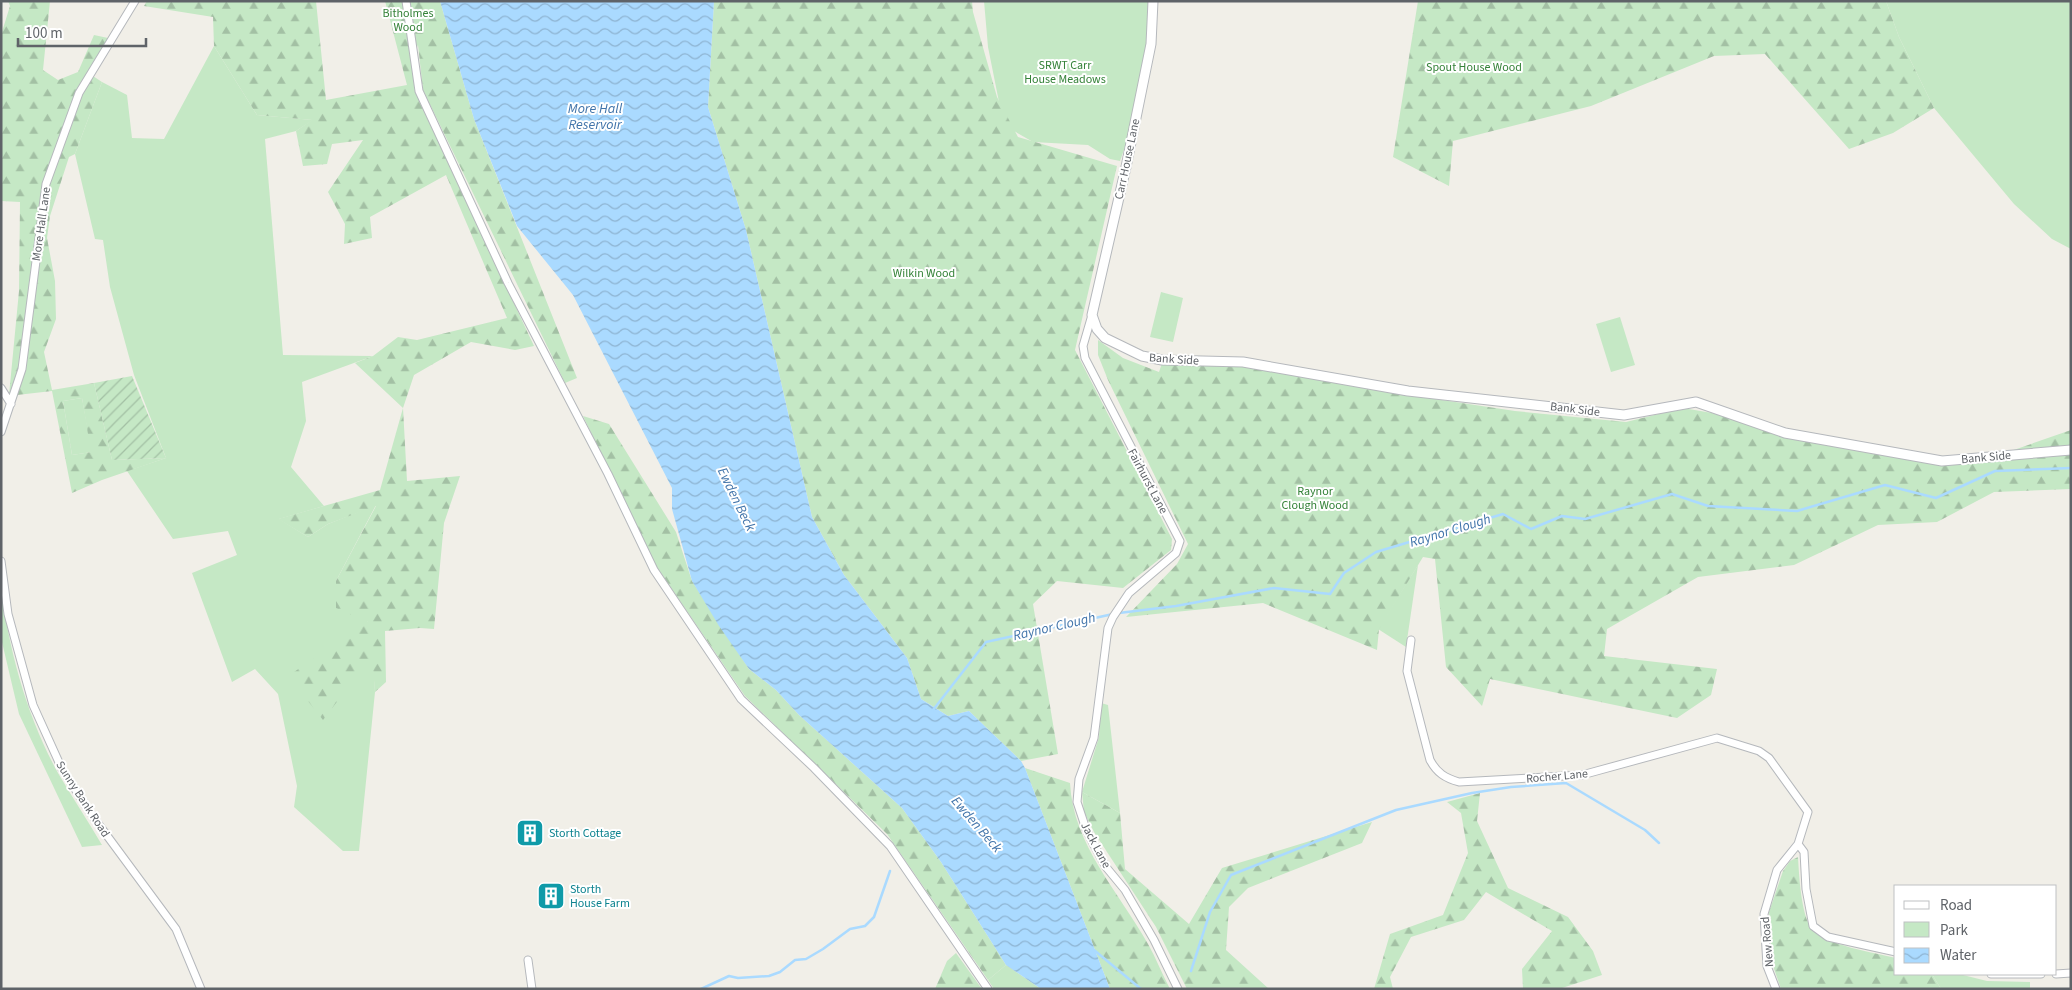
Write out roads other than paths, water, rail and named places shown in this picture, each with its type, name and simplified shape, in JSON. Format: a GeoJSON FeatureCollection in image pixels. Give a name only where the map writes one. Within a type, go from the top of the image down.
{"type":"FeatureCollection","features":[{"type":"Feature","properties":{"kind":"street","name":"More Hall Lane"},"geometry":{"type":"LineString","coordinates":[[10,404],[22,369],[46,184],[79,93],[135,1]]}},
{"type":"Feature","properties":{"kind":"street"},"geometry":{"type":"LineString","coordinates":[[406,1],[419,91],[508,283],[608,474],[654,570],[741,699],[814,768],[890,846],[988,989]]}},
{"type":"Feature","properties":{"kind":"street","name":"Carr House Lane"},"geometry":{"type":"LineString","coordinates":[[1092,315],[1126,168],[1151,44],[1153,1]]}},
{"type":"Feature","properties":{"kind":"street","name":"Bank Side"},"geometry":{"type":"LineString","coordinates":[[1092,315],[1097,329],[1105,338],[1142,356],[1162,360],[1243,362],[1408,391],[1624,415],[1696,402],[1785,433],[1942,461],[2071,450]]}},
{"type":"Feature","properties":{"kind":"street","name":"Fairhurst Lane"},"geometry":{"type":"LineString","coordinates":[[1092,315],[1083,346],[1085,358],[1180,541],[1176,553],[1129,593],[1108,628]]}},
{"type":"Feature","properties":{"kind":"street"},"geometry":{"type":"LineString","coordinates":[[1,388],[10,404],[1,432]]}},
{"type":"Feature","properties":{"kind":"street","name":"Sunny Bank Road"},"geometry":{"type":"LineString","coordinates":[[1,561],[8,614],[33,705],[62,769],[94,818],[176,929],[201,989]]}},
{"type":"Feature","properties":{"kind":"street","name":"Jack Lane"},"geometry":{"type":"LineString","coordinates":[[1108,628],[1094,738],[1079,779],[1077,802],[1093,843],[1106,867],[1125,890],[1154,940],[1178,989]]}},
{"type":"Feature","properties":{"kind":"street","name":"Rocher Lane"},"geometry":{"type":"LineString","coordinates":[[1411,640],[1407,671],[1428,752],[1435,770],[1447,778],[1459,782],[1582,775],[1717,738],[1759,752],[1769,758],[1783,776],[1808,812],[1798,844]]}},
{"type":"Feature","properties":{"kind":"street"},"geometry":{"type":"LineString","coordinates":[[1798,844],[1804,852],[1806,889],[1812,926],[1828,937],[1894,952]]}},
{"type":"Feature","properties":{"kind":"street","name":"New Road"},"geometry":{"type":"LineString","coordinates":[[1776,989],[1768,966],[1764,914],[1777,870],[1798,844]]}},
{"type":"Feature","properties":{"kind":"street"},"geometry":{"type":"LineString","coordinates":[[528,960],[532,989]]}},
{"type":"Feature","properties":{"kind":"street"},"geometry":{"type":"LineString","coordinates":[[2057,974],[2071,973]]}},
{"type":"Feature","properties":{"kind":"water","name":"More Hall Reservoir"},"geometry":{"type":"Polygon","coordinates":[[[440,1],[714,1],[708,107],[746,230],[812,517],[844,575],[907,658],[921,699],[948,716],[969,711],[1021,761],[1110,989],[1041,989],[1006,965],[941,862],[902,808],[799,715],[776,690],[749,669],[719,626],[692,581],[672,509],[672,488],[573,295],[517,226],[474,119],[440,1]]]}},
{"type":"Feature","properties":{"kind":"waterway","name":"Raynor Clough"},"geometry":{"type":"LineString","coordinates":[[1119,613],[1176,606],[1274,588],[1330,594],[1344,573],[1376,552],[1503,514],[1531,529],[1562,516],[1585,519],[1672,494],[1708,506],[1797,511],[1885,485],[1936,498],[1995,471],[2071,468]]}},
{"type":"Feature","properties":{"kind":"waterway","name":"Raynor Clough"},"geometry":{"type":"LineString","coordinates":[[933,710],[986,642],[1113,614]]}},
{"type":"Feature","properties":{"kind":"waterway"},"geometry":{"type":"LineString","coordinates":[[1191,971],[1210,912],[1231,875],[1396,810],[1472,793],[1511,787],[1566,783],[1645,830],[1659,843]]}},
{"type":"Feature","properties":{"kind":"waterway"},"geometry":{"type":"LineString","coordinates":[[701,989],[729,976],[738,978],[769,976],[780,972],[795,960],[806,959],[823,949],[850,929],[865,926],[874,917],[890,871]]}},
{"type":"Feature","properties":{"kind":"waterway","name":"Ewden Beck"},"geometry":{"type":"LineString","coordinates":[[1094,950],[1141,989]]}},
{"type":"Feature","properties":{"kind":"place","name":"Storth Cottage"},"geometry":{"type":"Point","coordinates":[530,833]}},
{"type":"Feature","properties":{"kind":"place","name":"Storth House Farm"},"geometry":{"type":"Point","coordinates":[551,896]}},
{"type":"Feature","properties":{"kind":"park label","name":"Bitholmes Wood"},"geometry":{"type":"Point","coordinates":[408,20]}},
{"type":"Feature","properties":{"kind":"park label","name":"Spout House Wood"},"geometry":{"type":"Point","coordinates":[1474,67]}},
{"type":"Feature","properties":{"kind":"park label","name":"SRWT Carr House Meadows"},"geometry":{"type":"Point","coordinates":[1065,72]}},
{"type":"Feature","properties":{"kind":"park label","name":"Wilkin Wood"},"geometry":{"type":"Point","coordinates":[924,273]}},
{"type":"Feature","properties":{"kind":"park label","name":"Raynor Clough Wood"},"geometry":{"type":"Point","coordinates":[1315,498]}}]}
